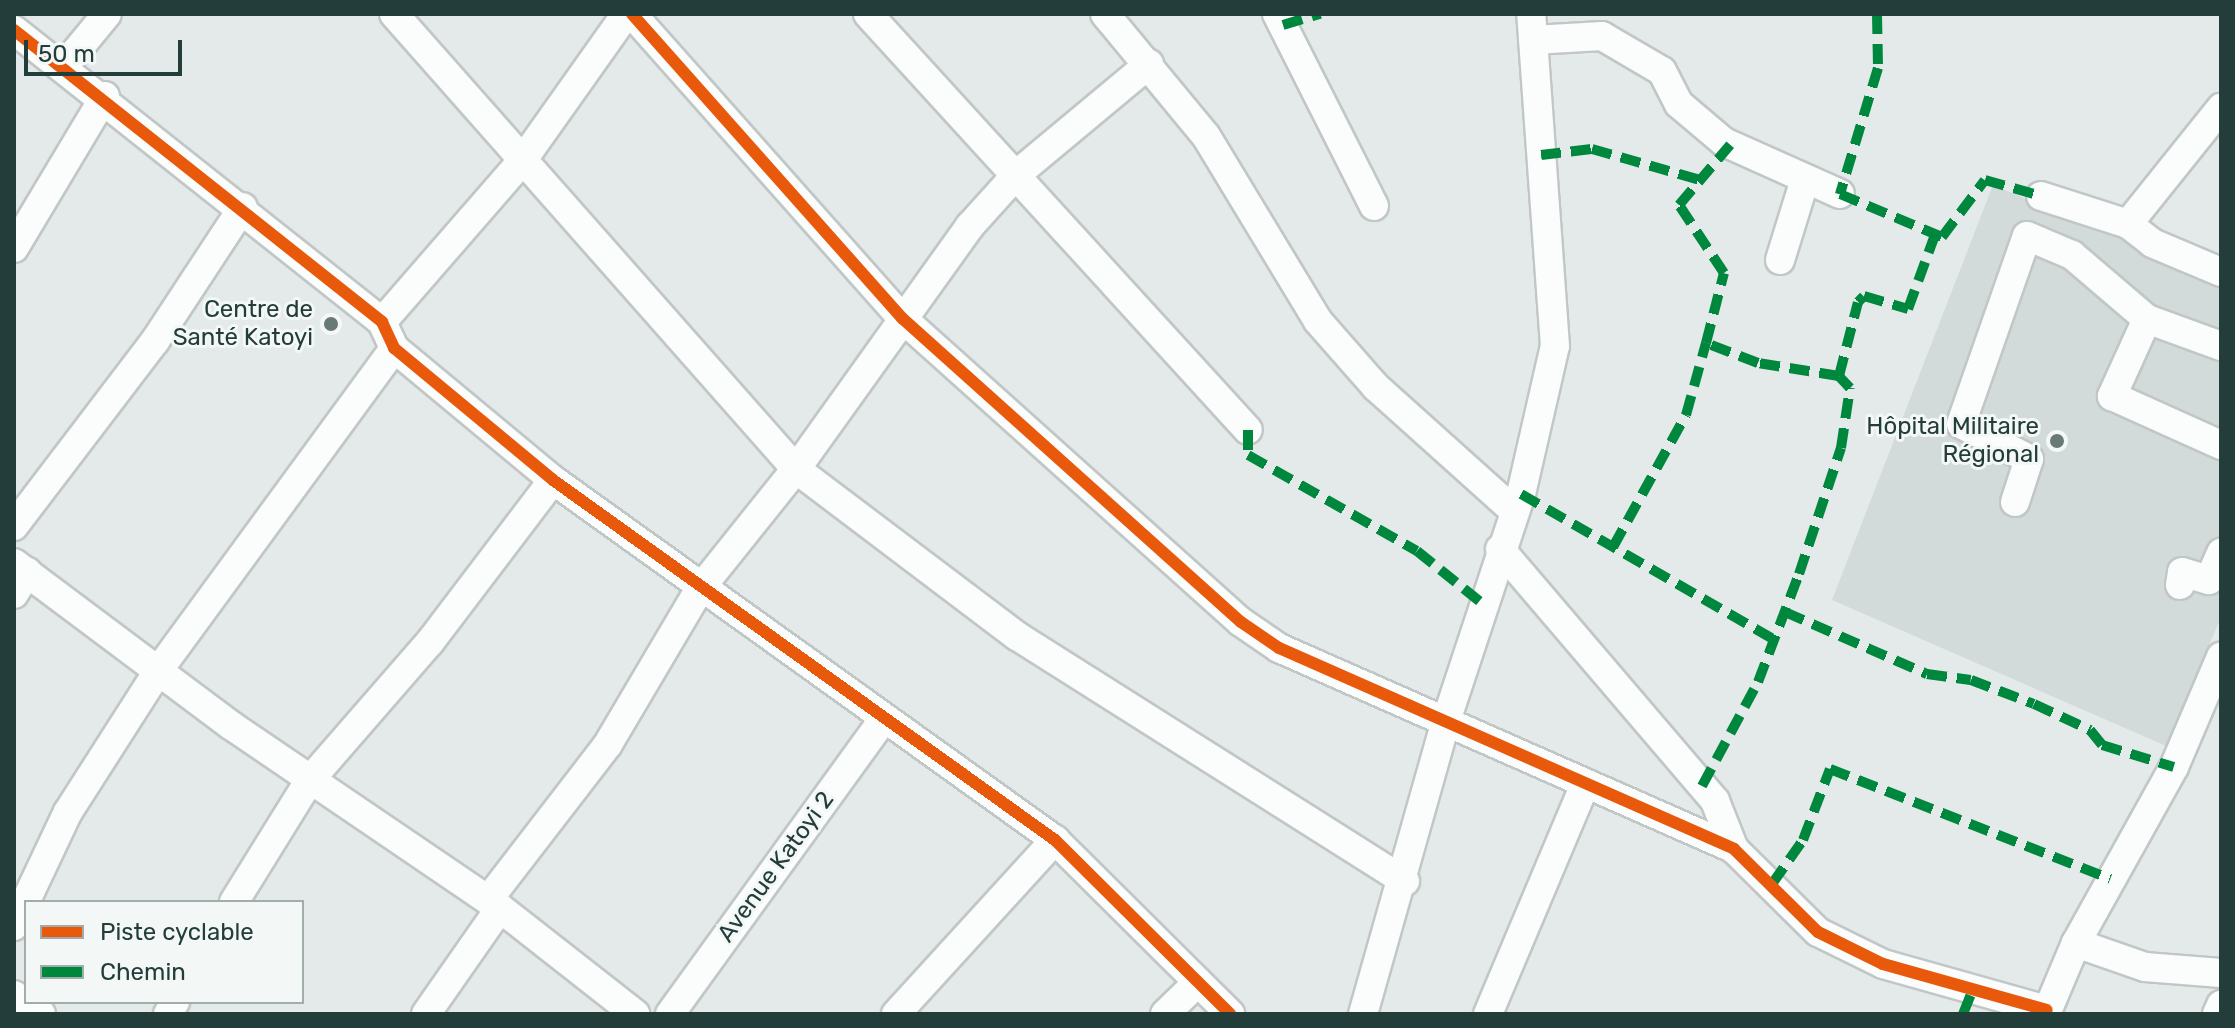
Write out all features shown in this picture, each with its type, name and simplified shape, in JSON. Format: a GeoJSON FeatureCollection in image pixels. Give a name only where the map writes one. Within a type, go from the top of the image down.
{"type":"FeatureCollection","features":[{"type":"Feature","properties":{"kind":"street"},"geometry":{"type":"LineString","coordinates":[[64,66],[107,14]]}},
{"type":"Feature","properties":{"kind":"street"},"geometry":{"type":"LineString","coordinates":[[394,14],[796,469],[1017,636],[1405,881]]}},
{"type":"Feature","properties":{"kind":"street"},"geometry":{"type":"LineString","coordinates":[[382,322],[522,161],[629,14],[902,318],[1241,622],[1279,648],[1734,849],[1818,932],[1883,964],[2047,1012],[2076,943],[2174,767],[2221,657]]}},
{"type":"Feature","properties":{"kind":"street"},"geometry":{"type":"LineString","coordinates":[[868,14],[1017,174],[1201,387],[1248,430]]}},
{"type":"Feature","properties":{"kind":"street"},"geometry":{"type":"LineString","coordinates":[[1105,14],[1206,136],[1318,321],[1372,383],[1514,511]]}},
{"type":"Feature","properties":{"kind":"street"},"geometry":{"type":"LineString","coordinates":[[1277,14],[1374,206]]}},
{"type":"Feature","properties":{"kind":"street"},"geometry":{"type":"LineString","coordinates":[[1363,1014],[1405,881],[1446,721],[1514,511],[1555,339],[1532,27],[1602,36],[1662,71],[1679,104],[1724,142],[1840,194]]}},
{"type":"Feature","properties":{"kind":"street"},"geometry":{"type":"LineString","coordinates":[[14,30],[105,96],[382,322],[394,348],[553,480],[699,590],[1055,840],[1230,1014]]}},
{"type":"Feature","properties":{"kind":"street"},"geometry":{"type":"LineString","coordinates":[[426,1014],[494,904],[608,744],[699,590],[796,469],[902,318],[1017,174],[1149,64]]}},
{"type":"Feature","properties":{"kind":"street"},"geometry":{"type":"LineString","coordinates":[[14,248],[105,96]]}},
{"type":"Feature","properties":{"kind":"street"},"geometry":{"type":"LineString","coordinates":[[2128,224],[2221,108]]}},
{"type":"Feature","properties":{"kind":"street"},"geometry":{"type":"LineString","coordinates":[[1780,260],[1805,179]]}},
{"type":"Feature","properties":{"kind":"street"},"geometry":{"type":"LineString","coordinates":[[2041,196],[2128,224],[2152,243],[2221,272]]}},
{"type":"Feature","properties":{"kind":"street"},"geometry":{"type":"LineString","coordinates":[[14,526],[155,341],[243,207]]}},
{"type":"Feature","properties":{"kind":"street"},"geometry":{"type":"LineString","coordinates":[[2015,502],[2029,459],[1961,424],[2027,236],[2072,255],[2147,319],[2221,346]]}},
{"type":"Feature","properties":{"kind":"street"},"geometry":{"type":"LineString","coordinates":[[2147,319],[2112,396],[2221,445]]}},
{"type":"Feature","properties":{"kind":"street"},"geometry":{"type":"LineString","coordinates":[[26,900],[68,812],[158,671],[394,348]]}},
{"type":"Feature","properties":{"kind":"street"},"geometry":{"type":"LineString","coordinates":[[235,900],[309,781],[430,642],[553,480]]}},
{"type":"Feature","properties":{"kind":"street"},"geometry":{"type":"LineString","coordinates":[[1500,549],[1715,801],[1734,849]]}},
{"type":"Feature","properties":{"kind":"street"},"geometry":{"type":"LineString","coordinates":[[2180,585],[2182,572],[2209,580],[2221,553]]}},
{"type":"Feature","properties":{"kind":"street"},"geometry":{"type":"LineString","coordinates":[[18,576],[158,671],[309,781],[494,904],[635,1014]]}},
{"type":"Feature","properties":{"kind":"street","name":"Avenue Katoyi 2"},"geometry":{"type":"LineString","coordinates":[[670,1014],[882,721]]}},
{"type":"Feature","properties":{"kind":"street"},"geometry":{"type":"LineString","coordinates":[[1488,1014],[1585,784]]}},
{"type":"Feature","properties":{"kind":"street"},"geometry":{"type":"LineString","coordinates":[[896,1014],[1055,840]]}},
{"type":"Feature","properties":{"kind":"street"},"geometry":{"type":"LineString","coordinates":[[14,926],[24,905]]}},
{"type":"Feature","properties":{"kind":"street"},"geometry":{"type":"LineString","coordinates":[[2076,943],[2145,967],[2221,973]]}},
{"type":"Feature","properties":{"kind":"street"},"geometry":{"type":"LineString","coordinates":[[1165,1014],[1198,982]]}},
{"type":"Feature","properties":{"kind":"street"},"geometry":{"type":"LineString","coordinates":[[2217,1014],[2221,1005]]}},
{"type":"Feature","properties":{"kind":"shaded area","name":"Hôpital Militaire Régional"},"geometry":{"type":"Polygon","coordinates":[[[1993,185],[2221,281],[2221,617],[2166,746],[1832,600],[1993,185]]]}},
{"type":"Feature","properties":{"kind":"marked path"},"geometry":{"type":"LineString","coordinates":[[1283,25],[1320,14]]}},
{"type":"Feature","properties":{"kind":"marked path"},"geometry":{"type":"LineString","coordinates":[[1877,14],[1878,68],[1840,194],[1942,237],[1985,180],[2041,196]]}},
{"type":"Feature","properties":{"kind":"marked path"},"geometry":{"type":"LineString","coordinates":[[1702,786],[1758,682],[1799,574],[1841,448],[1850,388],[1839,376],[1758,363],[1706,343],[1724,273],[1679,205],[1730,145]]}},
{"type":"Feature","properties":{"kind":"marked path"},"geometry":{"type":"LineString","coordinates":[[1541,155],[1592,149],[1700,180]]}},
{"type":"Feature","properties":{"kind":"marked path"},"geometry":{"type":"LineString","coordinates":[[1839,376],[1858,302],[1864,296],[1908,309],[1935,235]]}},
{"type":"Feature","properties":{"kind":"marked path"},"geometry":{"type":"LineString","coordinates":[[1613,547],[1686,415],[1706,343]]}},
{"type":"Feature","properties":{"kind":"marked path"},"geometry":{"type":"LineString","coordinates":[[1248,430],[1248,455],[1417,551],[1483,604]]}},
{"type":"Feature","properties":{"kind":"marked path"},"geometry":{"type":"LineString","coordinates":[[1521,494],[1771,638]]}},
{"type":"Feature","properties":{"kind":"marked path"},"geometry":{"type":"LineString","coordinates":[[1785,612],[1927,674],[1971,680],[2034,704],[2090,730],[2102,745],[2174,767]]}},
{"type":"Feature","properties":{"kind":"marked path"},"geometry":{"type":"LineString","coordinates":[[1772,884],[1803,840],[1830,769],[2110,879]]}},
{"type":"Feature","properties":{"kind":"marked path"},"geometry":{"type":"LineString","coordinates":[[1963,1014],[1972,992]]}},
{"type":"Feature","properties":{"kind":"cycle path"},"geometry":{"type":"LineString","coordinates":[[632,14],[902,318],[1241,622],[1279,648],[1734,849],[1818,932],[1883,964],[2047,1010]]}},
{"type":"Feature","properties":{"kind":"cycle path"},"geometry":{"type":"LineString","coordinates":[[14,30],[382,322],[394,348],[553,480],[1055,840],[1230,1014]]}},
{"type":"Feature","properties":{"kind":"place","name":"Centre de Santé Katoyi"},"geometry":{"type":"Point","coordinates":[331,324]}},
{"type":"Feature","properties":{"kind":"place","name":"Hôpital Militaire Régional"},"geometry":{"type":"Point","coordinates":[2057,441]}}]}
